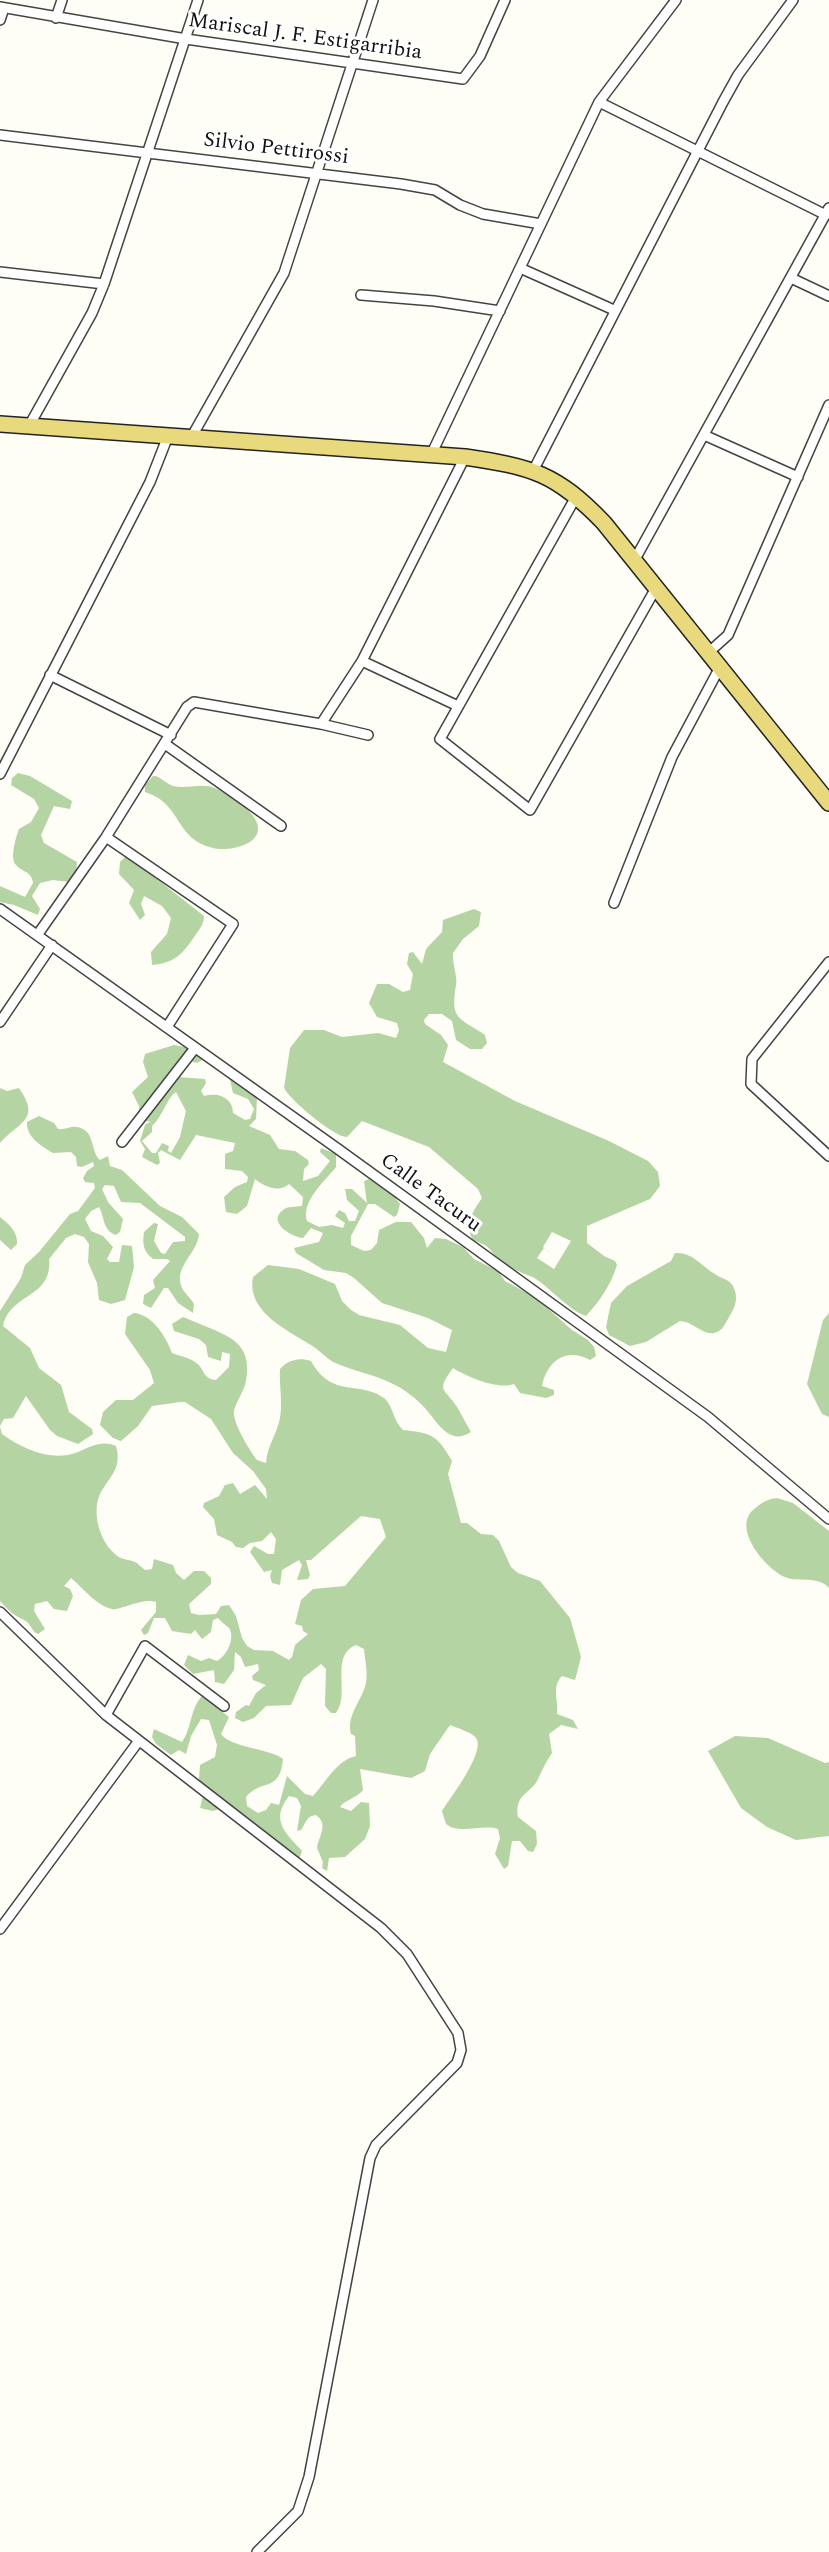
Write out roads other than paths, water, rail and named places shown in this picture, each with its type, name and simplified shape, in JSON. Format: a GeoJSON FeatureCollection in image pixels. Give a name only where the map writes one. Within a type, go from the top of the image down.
{"type":"FeatureCollection","features":[{"type":"Feature","properties":{"kind":"main road"},"geometry":{"type":"LineString","coordinates":[[0,424],[465,457],[533,471],[550,478],[577,495],[634,561],[829,804]]}},
{"type":"Feature","properties":{"kind":"street"},"geometry":{"type":"LineString","coordinates":[[56,18],[62,0]]}},
{"type":"Feature","properties":{"kind":"street"},"geometry":{"type":"LineString","coordinates":[[29,426],[92,313],[104,284],[198,0]]}},
{"type":"Feature","properties":{"kind":"street"},"geometry":{"type":"LineString","coordinates":[[191,438],[284,273],[373,0]]}},
{"type":"Feature","properties":{"kind":"street","name":"Mariscal J. F. Estigarribia"},"geometry":{"type":"LineString","coordinates":[[2,7],[186,39],[352,61],[463,79],[480,56],[505,0]]}},
{"type":"Feature","properties":{"kind":"street"},"geometry":{"type":"LineString","coordinates":[[431,455],[599,102],[676,0]]}},
{"type":"Feature","properties":{"kind":"street"},"geometry":{"type":"LineString","coordinates":[[533,471],[560,422],[614,310],[738,75],[793,0]]}},
{"type":"Feature","properties":{"kind":"street"},"geometry":{"type":"LineString","coordinates":[[0,20],[2,7]]}},
{"type":"Feature","properties":{"kind":"street"},"geometry":{"type":"LineString","coordinates":[[599,102],[827,212],[634,561]]}},
{"type":"Feature","properties":{"kind":"street","name":"Silvio Pettirossi"},"geometry":{"type":"LineString","coordinates":[[0,135],[316,173],[435,190],[460,205],[483,214],[541,224]]}},
{"type":"Feature","properties":{"kind":"street"},"geometry":{"type":"LineString","coordinates":[[520,268],[614,310]]}},
{"type":"Feature","properties":{"kind":"street"},"geometry":{"type":"LineString","coordinates":[[0,272],[104,284]]}},
{"type":"Feature","properties":{"kind":"street"},"geometry":{"type":"LineString","coordinates":[[791,278],[829,296]]}},
{"type":"Feature","properties":{"kind":"street"},"geometry":{"type":"LineString","coordinates":[[361,295],[434,301],[500,311]]}},
{"type":"Feature","properties":{"kind":"street"},"geometry":{"type":"LineString","coordinates":[[708,653],[728,635],[829,405]]}},
{"type":"Feature","properties":{"kind":"street"},"geometry":{"type":"LineString","coordinates":[[704,435],[798,477]]}},
{"type":"Feature","properties":{"kind":"street"},"geometry":{"type":"LineString","coordinates":[[0,774],[150,482],[168,436]]}},
{"type":"Feature","properties":{"kind":"street"},"geometry":{"type":"LineString","coordinates":[[321,724],[362,661],[465,457]]}},
{"type":"Feature","properties":{"kind":"street"},"geometry":{"type":"LineString","coordinates":[[577,495],[440,739],[531,810],[656,588]]}},
{"type":"Feature","properties":{"kind":"street"},"geometry":{"type":"LineString","coordinates":[[362,661],[458,706]]}},
{"type":"Feature","properties":{"kind":"street"},"geometry":{"type":"LineString","coordinates":[[614,903],[672,757],[720,667]]}},
{"type":"Feature","properties":{"kind":"street"},"geometry":{"type":"LineString","coordinates":[[50,675],[171,735]]}},
{"type":"Feature","properties":{"kind":"street"},"geometry":{"type":"LineString","coordinates":[[38,934],[106,837],[187,707],[194,702],[321,724],[368,735]]}},
{"type":"Feature","properties":{"kind":"street"},"geometry":{"type":"LineString","coordinates":[[165,744],[281,826]]}},
{"type":"Feature","properties":{"kind":"street"},"geometry":{"type":"LineString","coordinates":[[106,837],[233,924],[167,1027]]}},
{"type":"Feature","properties":{"kind":"street","name":"Calle Tacuru"},"geometry":{"type":"LineString","coordinates":[[0,909],[38,934],[708,1417],[829,1520]]}},
{"type":"Feature","properties":{"kind":"street"},"geometry":{"type":"LineString","coordinates":[[0,1022],[52,945]]}},
{"type":"Feature","properties":{"kind":"street"},"geometry":{"type":"LineString","coordinates":[[829,962],[752,1059],[749,1068],[751,1084],[829,1156]]}},
{"type":"Feature","properties":{"kind":"street"},"geometry":{"type":"LineString","coordinates":[[122,1142],[195,1048]]}},
{"type":"Feature","properties":{"kind":"street"},"geometry":{"type":"LineString","coordinates":[[0,1612],[106,1715],[138,1742],[381,1928],[406,1954],[458,2033],[461,2050],[457,2063],[376,2145],[370,2158],[309,2477],[298,2511],[257,2552]]}},
{"type":"Feature","properties":{"kind":"street"},"geometry":{"type":"LineString","coordinates":[[106,1715],[145,1646],[225,1706]]}},
{"type":"Feature","properties":{"kind":"street"},"geometry":{"type":"LineString","coordinates":[[0,1929],[138,1742]]}}]}
